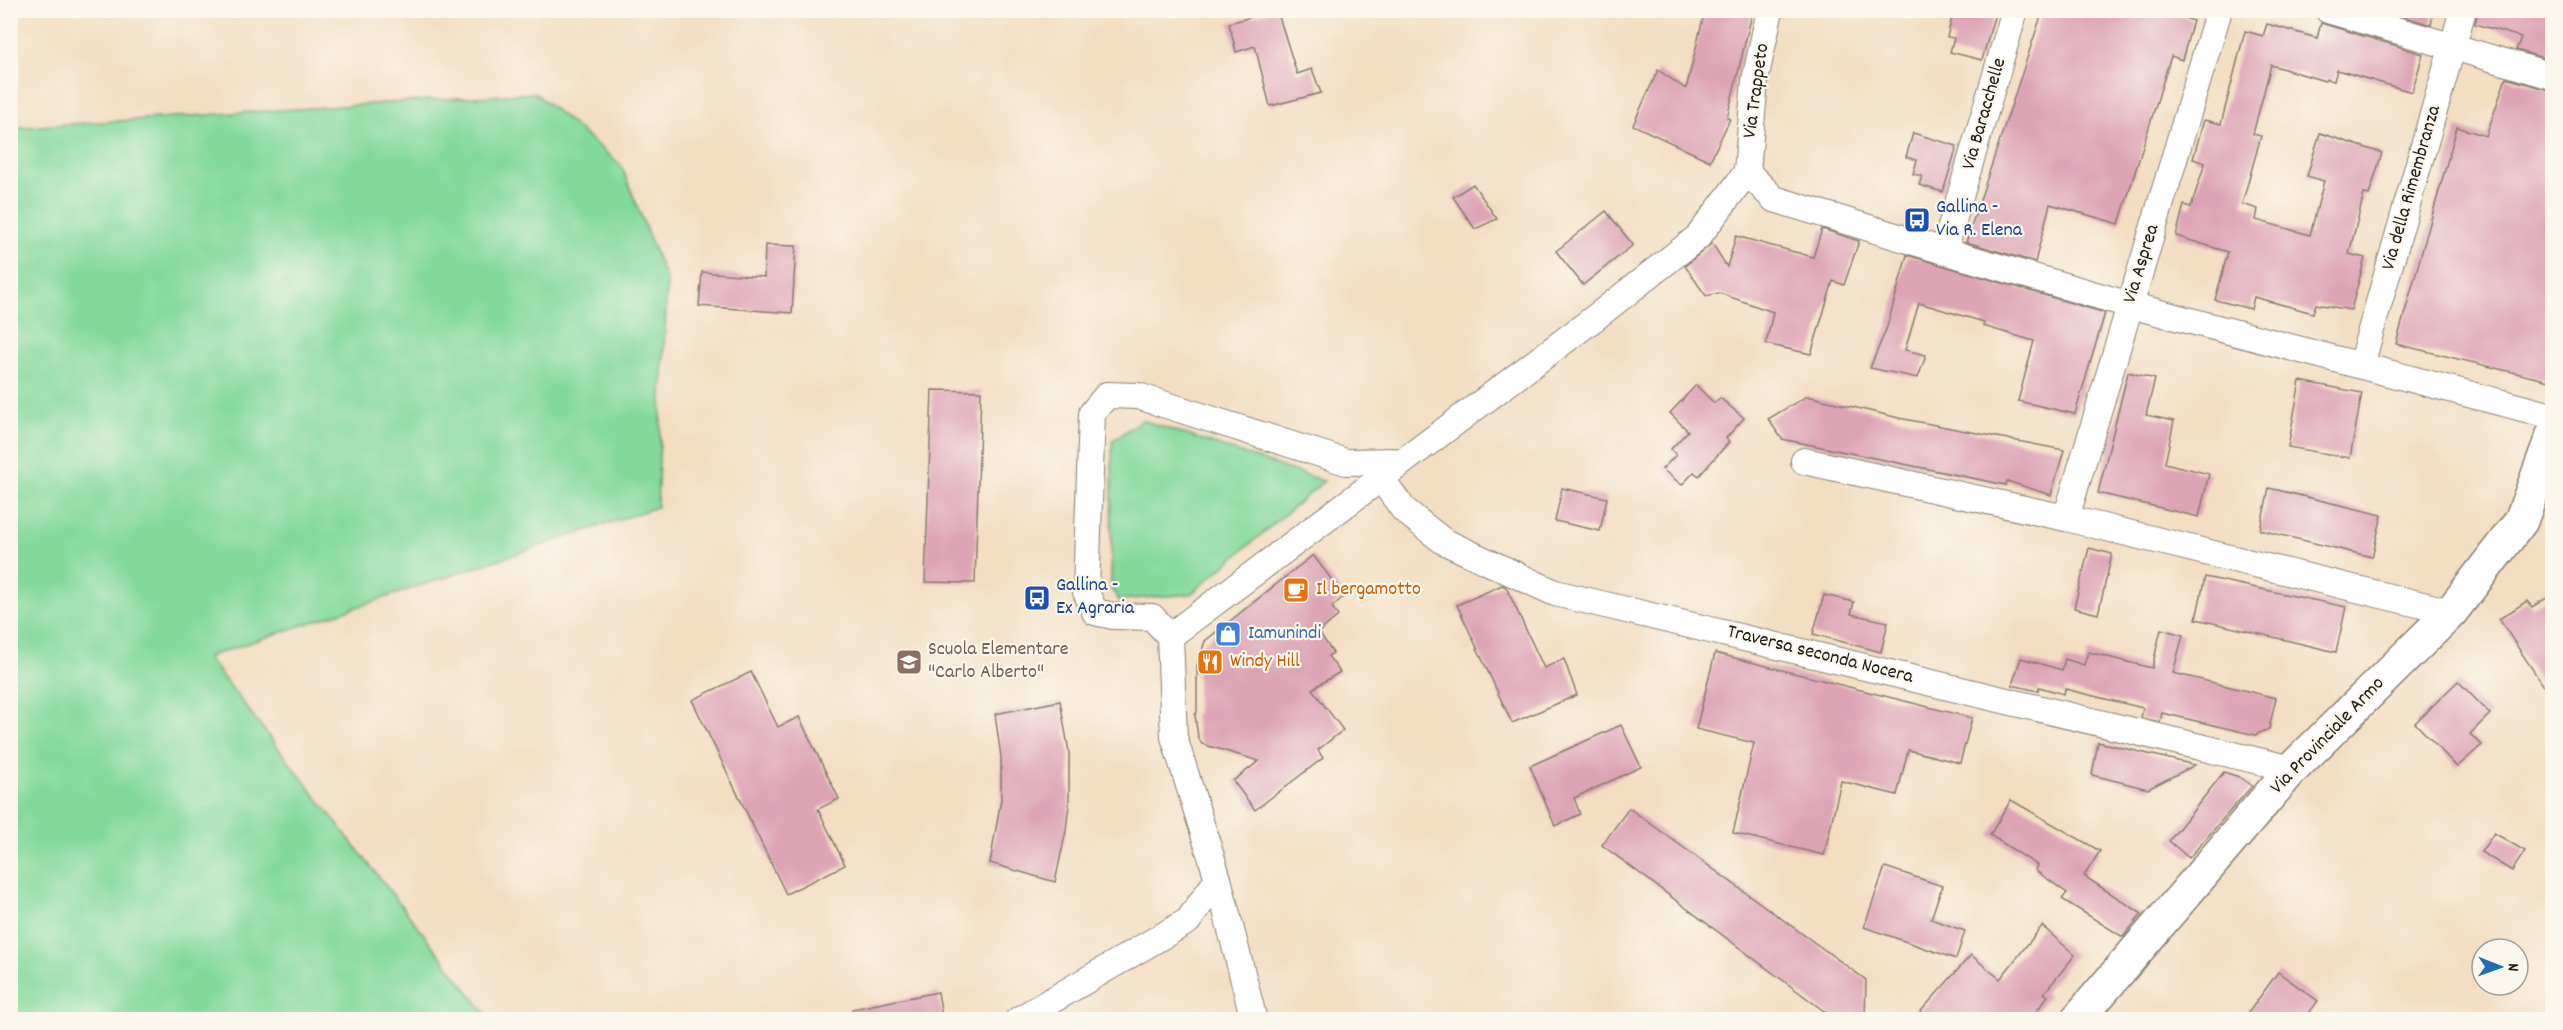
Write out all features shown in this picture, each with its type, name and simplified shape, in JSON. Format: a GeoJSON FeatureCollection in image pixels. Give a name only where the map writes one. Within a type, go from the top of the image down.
{"type":"FeatureCollection","features":[{"type":"Feature","properties":{"kind":"street","name":"Via Trappeto"},"geometry":{"type":"LineString","coordinates":[[1747,172],[1755,80],[1770,10]]}},
{"type":"Feature","properties":{"kind":"street","name":"Via Baracchelle"},"geometry":{"type":"LineString","coordinates":[[1944,251],[2015,10]]}},
{"type":"Feature","properties":{"kind":"street","name":"Via Asprea"},"geometry":{"type":"LineString","coordinates":[[2067,518],[2219,10]]}},
{"type":"Feature","properties":{"kind":"street"},"geometry":{"type":"LineString","coordinates":[[2328,10],[2553,76]]}},
{"type":"Feature","properties":{"kind":"street","name":"Via della Rimembranza"},"geometry":{"type":"LineString","coordinates":[[2361,365],[2463,10]]}},
{"type":"Feature","properties":{"kind":"street"},"geometry":{"type":"LineString","coordinates":[[1170,636],[1592,320],[1698,237],[1747,172],[1774,199],[1944,251],[2130,305],[2553,416]]}},
{"type":"Feature","properties":{"kind":"street"},"geometry":{"type":"LineString","coordinates":[[1254,1020],[1218,879],[1174,737],[1170,636],[1152,617],[1113,616],[1095,612],[1086,592],[1092,413],[1107,395],[1138,396],[1346,462],[1401,461]]}},
{"type":"Feature","properties":{"kind":"street","name":"Via Provinciale Armo"},"geometry":{"type":"LineString","coordinates":[[2077,1020],[2292,769],[2451,612],[2521,521],[2553,437]]}},
{"type":"Feature","properties":{"kind":"street"},"geometry":{"type":"LineString","coordinates":[[1804,461],[2067,518],[2451,612]]}},
{"type":"Feature","properties":{"kind":"street","name":"Traversa seconda Nocera"},"geometry":{"type":"LineString","coordinates":[[1380,477],[1404,510],[1443,541],[1555,593],[2292,769]]}},
{"type":"Feature","properties":{"kind":"street"},"geometry":{"type":"LineString","coordinates":[[1018,1020],[1188,921],[1218,879]]}},
{"type":"Feature","properties":{"kind":"green space"},"geometry":{"type":"Polygon","coordinates":[[[535,93],[621,165],[667,282],[657,507],[207,657],[490,1019],[11,1019],[11,128],[535,93]]]}},
{"type":"Feature","properties":{"kind":"green space"},"geometry":{"type":"Polygon","coordinates":[[[1142,420],[1324,481],[1191,594],[1119,600],[1111,589],[1112,441],[1142,420]]]}},
{"type":"Feature","properties":{"kind":"building"},"geometry":{"type":"Polygon","coordinates":[[[1277,10],[1297,74],[1312,69],[1321,93],[1270,106],[1255,46],[1236,52],[1229,23],[1277,10]]]}},
{"type":"Feature","properties":{"kind":"building"},"geometry":{"type":"Polygon","coordinates":[[[1705,10],[1753,10],[1727,118],[1730,119],[1710,161],[1633,125],[1658,70],[1686,89],[1705,10]]]}},
{"type":"Feature","properties":{"kind":"building"},"geometry":{"type":"Polygon","coordinates":[[[1954,10],[1996,10],[1982,60],[1950,52],[1954,38],[1947,37],[1954,10]]]}},
{"type":"Feature","properties":{"kind":"building"},"geometry":{"type":"Polygon","coordinates":[[[2043,10],[2164,10],[2193,21],[2182,60],[2171,56],[2119,224],[2050,204],[2035,262],[1966,242],[2043,10]]]}},
{"type":"Feature","properties":{"kind":"building"},"geometry":{"type":"Polygon","coordinates":[[[2383,10],[2434,10],[2431,25],[2383,10]]]}},
{"type":"Feature","properties":{"kind":"building"},"geometry":{"type":"Polygon","coordinates":[[[2478,10],[2553,10],[2553,61],[2516,50],[2521,37],[2475,24],[2478,10]]]}},
{"type":"Feature","properties":{"kind":"building"},"geometry":{"type":"Polygon","coordinates":[[[2321,23],[2423,54],[2412,92],[2337,70],[2334,81],[2326,79],[2325,81],[2271,65],[2253,134],[2261,136],[2242,204],[2258,209],[2256,220],[2310,235],[2324,181],[2307,176],[2320,133],[2382,153],[2369,195],[2364,194],[2349,254],[2365,258],[2351,310],[2316,304],[2313,313],[2254,297],[2251,309],[2215,300],[2228,252],[2176,236],[2184,205],[2191,207],[2205,163],[2193,159],[2204,120],[2221,124],[2245,31],[2263,36],[2267,24],[2317,38],[2321,23]]]}},
{"type":"Feature","properties":{"kind":"building"},"geometry":{"type":"Polygon","coordinates":[[[2506,78],[2553,91],[2553,382],[2396,344],[2457,127],[2486,136],[2506,78]]]}},
{"type":"Feature","properties":{"kind":"building"},"geometry":{"type":"Polygon","coordinates":[[[1913,133],[1957,146],[1943,192],[1919,185],[1922,176],[1913,174],[1917,160],[1906,157],[1913,133]]]}},
{"type":"Feature","properties":{"kind":"building"},"geometry":{"type":"Polygon","coordinates":[[[1473,184],[1497,219],[1475,229],[1453,197],[1473,184]]]}},
{"type":"Feature","properties":{"kind":"building"},"geometry":{"type":"Polygon","coordinates":[[[1606,211],[1633,245],[1583,285],[1556,251],[1606,211]]]}},
{"type":"Feature","properties":{"kind":"building"},"geometry":{"type":"Polygon","coordinates":[[[1822,229],[1859,241],[1844,285],[1833,281],[1811,354],[1766,344],[1773,312],[1719,293],[1706,296],[1685,266],[1712,243],[1727,267],[1736,236],[1813,257],[1822,229]]]}},
{"type":"Feature","properties":{"kind":"building"},"geometry":{"type":"Polygon","coordinates":[[[765,245],[796,246],[792,313],[699,306],[702,272],[764,277],[765,245]]]}},
{"type":"Feature","properties":{"kind":"building"},"geometry":{"type":"Polygon","coordinates":[[[1907,255],[2105,313],[2075,414],[2018,401],[2034,341],[1983,326],[1984,322],[1919,303],[1905,350],[1926,355],[1918,378],[1870,368],[1887,327],[1907,255]]]}},
{"type":"Feature","properties":{"kind":"building"},"geometry":{"type":"Polygon","coordinates":[[[2128,372],[2155,379],[2146,415],[2174,421],[2165,463],[2209,474],[2199,517],[2098,493],[2128,372]]]}},
{"type":"Feature","properties":{"kind":"building"},"geometry":{"type":"Polygon","coordinates":[[[2300,381],[2362,393],[2350,458],[2288,447],[2300,381]]]}},
{"type":"Feature","properties":{"kind":"building"},"geometry":{"type":"Polygon","coordinates":[[[1696,385],[1714,403],[1720,398],[1744,418],[1726,438],[1729,442],[1699,476],[1694,472],[1682,485],[1662,469],[1676,455],[1671,449],[1688,431],[1670,413],[1696,385]]]}},
{"type":"Feature","properties":{"kind":"building"},"geometry":{"type":"Polygon","coordinates":[[[932,390],[981,391],[975,583],[925,582],[932,390]]]}},
{"type":"Feature","properties":{"kind":"building"},"geometry":{"type":"Polygon","coordinates":[[[1807,396],[1899,418],[2064,450],[2051,495],[2007,481],[2006,485],[1782,439],[1768,419],[1807,396]]]}},
{"type":"Feature","properties":{"kind":"building"},"geometry":{"type":"Polygon","coordinates":[[[1562,488],[1607,498],[1600,531],[1555,521],[1562,488]]]}},
{"type":"Feature","properties":{"kind":"building"},"geometry":{"type":"Polygon","coordinates":[[[2269,488],[2382,515],[2372,557],[2260,530],[2269,488]]]}},
{"type":"Feature","properties":{"kind":"building"},"geometry":{"type":"Polygon","coordinates":[[[2089,548],[2112,554],[2098,614],[2074,608],[2089,548]]]}},
{"type":"Feature","properties":{"kind":"building"},"geometry":{"type":"Polygon","coordinates":[[[1313,555],[1344,596],[1332,607],[1338,616],[1319,632],[1333,653],[1328,656],[1340,672],[1312,689],[1343,730],[1318,750],[1323,758],[1255,810],[1233,781],[1259,761],[1202,744],[1198,737],[1195,715],[1197,712],[1197,666],[1205,641],[1313,555]]]}},
{"type":"Feature","properties":{"kind":"building"},"geometry":{"type":"Polygon","coordinates":[[[2205,577],[2346,607],[2336,652],[2196,619],[2205,577]]]}},
{"type":"Feature","properties":{"kind":"building"},"geometry":{"type":"Polygon","coordinates":[[[1502,585],[1506,587],[1544,668],[1564,659],[1577,695],[1512,723],[1457,605],[1502,585]]]}},
{"type":"Feature","properties":{"kind":"building"},"geometry":{"type":"Polygon","coordinates":[[[2553,594],[2553,700],[2499,619],[2527,601],[2532,607],[2553,594]]]}},
{"type":"Feature","properties":{"kind":"building"},"geometry":{"type":"Polygon","coordinates":[[[1824,595],[1854,602],[1851,614],[1888,622],[1881,652],[1813,634],[1824,595]]]}},
{"type":"Feature","properties":{"kind":"building"},"geometry":{"type":"Polygon","coordinates":[[[2161,629],[2183,635],[2173,673],[2276,698],[2269,729],[2255,735],[2162,713],[2160,722],[2141,718],[2143,708],[2065,689],[2064,694],[2039,687],[2038,691],[2012,685],[2021,658],[2062,670],[2065,659],[2084,665],[2088,652],[2152,668],[2161,629]]]}},
{"type":"Feature","properties":{"kind":"building"},"geometry":{"type":"Polygon","coordinates":[[[1715,653],[1972,718],[1960,763],[1908,750],[1897,795],[1841,781],[1824,855],[1733,833],[1754,743],[1696,729],[1715,653]]]}},
{"type":"Feature","properties":{"kind":"building"},"geometry":{"type":"Polygon","coordinates":[[[751,672],[778,727],[799,717],[839,799],[818,809],[845,865],[786,894],[692,700],[751,672]]]}},
{"type":"Feature","properties":{"kind":"building"},"geometry":{"type":"Polygon","coordinates":[[[2458,681],[2490,714],[2470,734],[2482,745],[2457,767],[2415,723],[2458,681]]]}},
{"type":"Feature","properties":{"kind":"building"},"geometry":{"type":"Polygon","coordinates":[[[1060,701],[1069,752],[1069,804],[1066,831],[1055,882],[990,863],[1001,799],[1001,757],[995,714],[1060,701]]]}},
{"type":"Feature","properties":{"kind":"building"},"geometry":{"type":"Polygon","coordinates":[[[1621,725],[1641,767],[1574,798],[1580,814],[1555,826],[1530,766],[1621,725]]]}},
{"type":"Feature","properties":{"kind":"building"},"geometry":{"type":"Polygon","coordinates":[[[2098,742],[2195,765],[2148,789],[2092,775],[2098,742]]]}},
{"type":"Feature","properties":{"kind":"building"},"geometry":{"type":"Polygon","coordinates":[[[2224,772],[2239,777],[2252,786],[2189,858],[2169,841],[2224,772]]]}},
{"type":"Feature","properties":{"kind":"building"},"geometry":{"type":"Polygon","coordinates":[[[2011,800],[2100,851],[2084,876],[2142,914],[2123,937],[2062,899],[2067,893],[2035,870],[2037,865],[1990,835],[2011,800]]]}},
{"type":"Feature","properties":{"kind":"building"},"geometry":{"type":"Polygon","coordinates":[[[1629,808],[1866,980],[1865,1020],[1836,1020],[1602,845],[1629,808]]]}},
{"type":"Feature","properties":{"kind":"building"},"geometry":{"type":"Polygon","coordinates":[[[2494,833],[2525,851],[2512,871],[2481,852],[2494,833]]]}},
{"type":"Feature","properties":{"kind":"building"},"geometry":{"type":"Polygon","coordinates":[[[1885,867],[1942,886],[1931,919],[1965,931],[1956,959],[1864,927],[1885,867]]]}},
{"type":"Feature","properties":{"kind":"building"},"geometry":{"type":"Polygon","coordinates":[[[2042,926],[2075,955],[2044,993],[2048,996],[2030,1020],[1913,1020],[1971,955],[2000,979],[2042,926]]]}},
{"type":"Feature","properties":{"kind":"building"},"geometry":{"type":"Polygon","coordinates":[[[2278,972],[2318,1001],[2304,1020],[2243,1020],[2278,972]]]}},
{"type":"Feature","properties":{"kind":"building"},"geometry":{"type":"Polygon","coordinates":[[[938,992],[942,1016],[925,1020],[853,1020],[852,1009],[938,992]]]}},
{"type":"Feature","properties":{"kind":"place","name":"Gallina - Via R. Elena"},"geometry":{"type":"Point","coordinates":[1917,220]}},
{"type":"Feature","properties":{"kind":"place","name":"Il bergamotto"},"geometry":{"type":"Point","coordinates":[1296,590]}},
{"type":"Feature","properties":{"kind":"place","name":"Gallina - Ex Agraria"},"geometry":{"type":"Point","coordinates":[1037,598]}},
{"type":"Feature","properties":{"kind":"place","name":"Iamunindi"},"geometry":{"type":"Point","coordinates":[1228,634]}},
{"type":"Feature","properties":{"kind":"place","name":"Scuola Elementare \"Carlo Alberto\""},"geometry":{"type":"Point","coordinates":[909,662]}},
{"type":"Feature","properties":{"kind":"place","name":"Windy Hill"},"geometry":{"type":"Point","coordinates":[1210,662]}}]}
